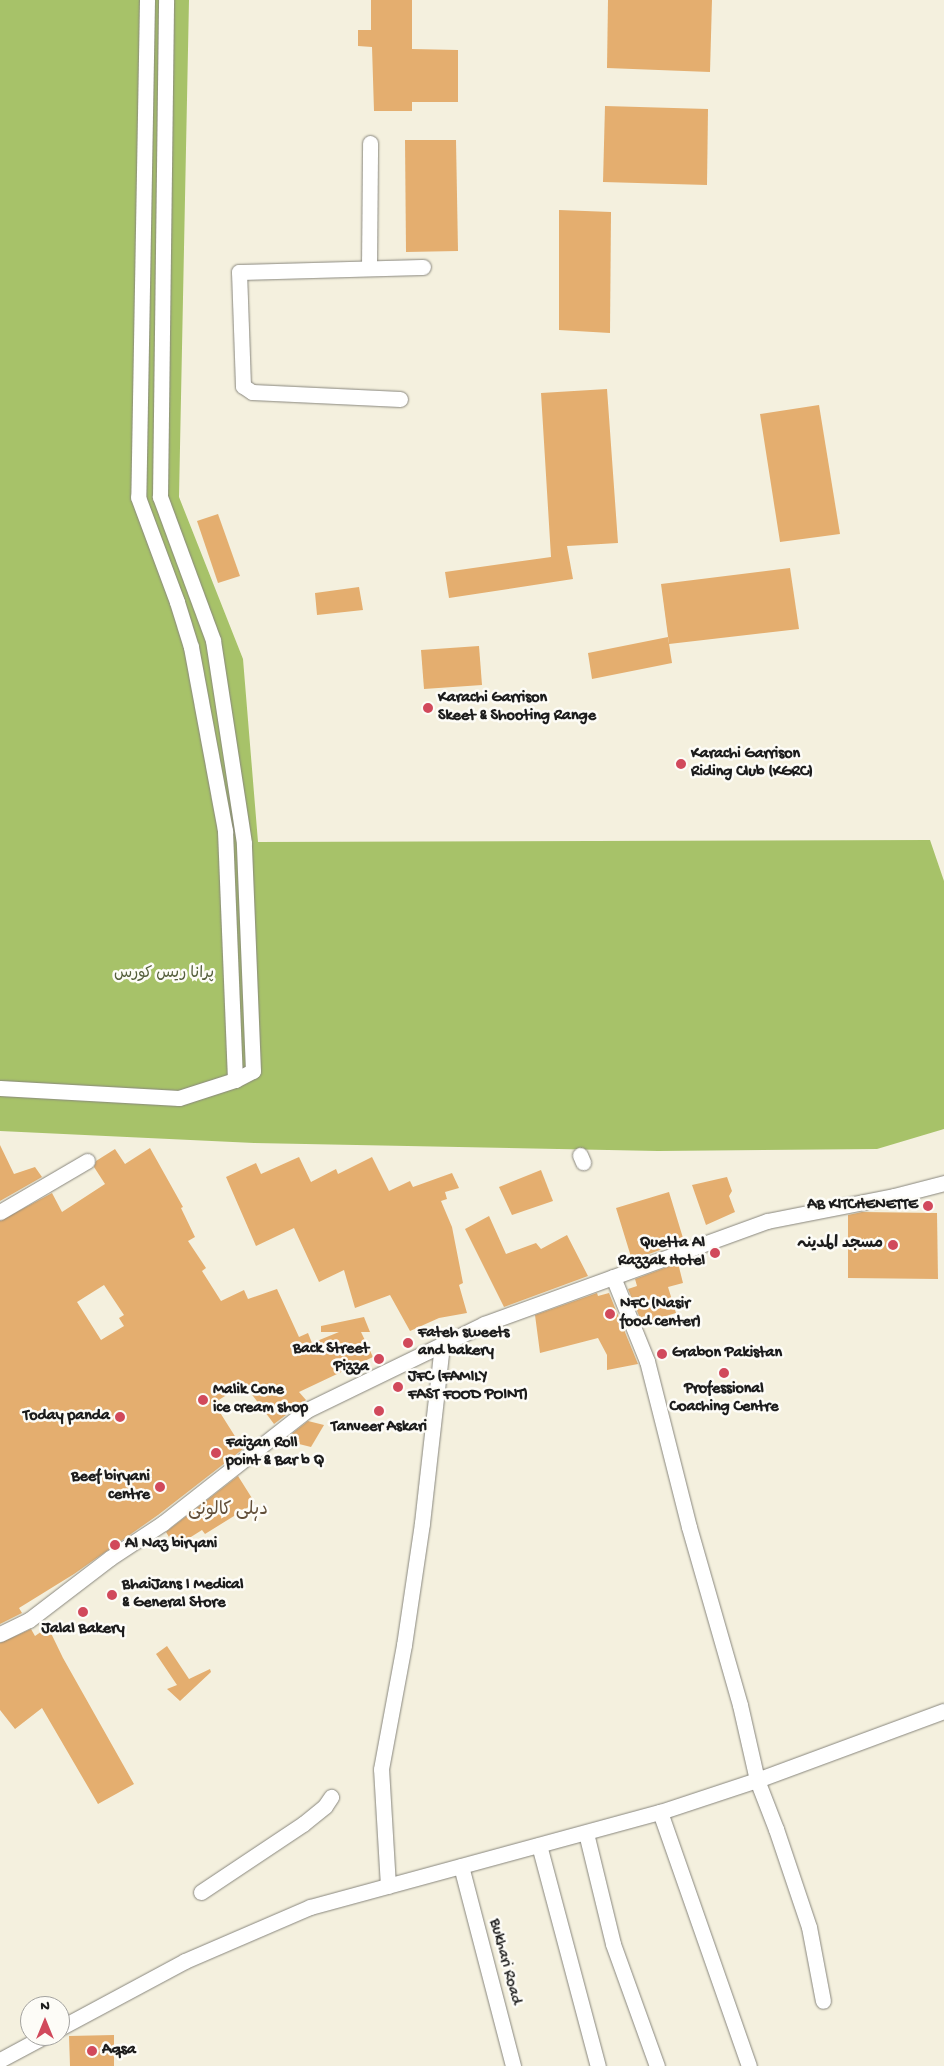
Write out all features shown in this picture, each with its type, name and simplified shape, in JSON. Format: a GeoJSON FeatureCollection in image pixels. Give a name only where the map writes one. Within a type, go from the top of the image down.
{"type":"FeatureCollection","features":[{"type":"Feature","properties":{"kind":"street"},"geometry":{"type":"LineString","coordinates":[[147,0],[138,497],[177,602],[191,646],[225,832],[235,1080]]}},
{"type":"Feature","properties":{"kind":"street"},"geometry":{"type":"LineString","coordinates":[[0,1088],[179,1098],[235,1080],[254,1070],[244,843],[213,640],[160,497],[166,0]]}},
{"type":"Feature","properties":{"kind":"street"},"geometry":{"type":"LineString","coordinates":[[369,268],[370,144]]}},
{"type":"Feature","properties":{"kind":"street"},"geometry":{"type":"LineString","coordinates":[[400,399],[252,392],[243,386],[239,272],[422,267]]}},
{"type":"Feature","properties":{"kind":"street"},"geometry":{"type":"LineString","coordinates":[[0,1212],[87,1161]]}},
{"type":"Feature","properties":{"kind":"street"},"geometry":{"type":"LineString","coordinates":[[0,1634],[29,1620],[110,1558],[163,1523],[307,1410],[442,1344],[484,1324],[766,1221],[894,1196],[944,1183]]}},
{"type":"Feature","properties":{"kind":"street"},"geometry":{"type":"LineString","coordinates":[[613,1277],[647,1361],[689,1527],[740,1705],[757,1780],[776,1829],[809,1927],[823,2001]]}},
{"type":"Feature","properties":{"kind":"street"},"geometry":{"type":"LineString","coordinates":[[388,1886],[381,1769],[404,1645],[422,1523],[442,1344]]}},
{"type":"Feature","properties":{"kind":"street"},"geometry":{"type":"LineString","coordinates":[[70,2023],[194,1957],[310,1907],[660,1812],[757,1780],[944,1711]]}},
{"type":"Feature","properties":{"kind":"street"},"geometry":{"type":"LineString","coordinates":[[201,1892],[303,1824],[325,1806],[330,1797]]}},
{"type":"Feature","properties":{"kind":"street"},"geometry":{"type":"LineString","coordinates":[[660,1812],[749,2066]]}},
{"type":"Feature","properties":{"kind":"street"},"geometry":{"type":"LineString","coordinates":[[586,1833],[613,1944],[657,2066]]}},
{"type":"Feature","properties":{"kind":"street"},"geometry":{"type":"LineString","coordinates":[[539,1845],[598,2066]]}},
{"type":"Feature","properties":{"kind":"street","name":"Bukhari Road"},"geometry":{"type":"LineString","coordinates":[[461,1866],[512,2066]]}},
{"type":"Feature","properties":{"kind":"street"},"geometry":{"type":"LineString","coordinates":[[0,2060],[26,2046]]}},
{"type":"Feature","properties":{"kind":"green space","name":"پرانا ریس کورس"},"geometry":{"type":"Polygon","coordinates":[[[0,0],[189,0],[179,497],[243,659],[258,842],[930,840],[944,881],[944,1129],[877,1149],[658,1151],[254,1143],[0,1131],[0,0]]]}},
{"type":"Feature","properties":{"kind":"building"},"geometry":{"type":"Polygon","coordinates":[[[371,0],[412,0],[412,49],[458,50],[458,102],[412,102],[412,111],[374,111],[372,47],[358,46],[358,30],[371,30],[371,0]]]}},
{"type":"Feature","properties":{"kind":"building"},"geometry":{"type":"Polygon","coordinates":[[[608,0],[712,0],[710,72],[607,68],[608,0]]]}},
{"type":"Feature","properties":{"kind":"building"},"geometry":{"type":"Polygon","coordinates":[[[605,106],[708,109],[707,185],[603,182],[605,106]]]}},
{"type":"Feature","properties":{"kind":"building"},"geometry":{"type":"Polygon","coordinates":[[[405,140],[456,140],[458,251],[406,252],[405,140]]]}},
{"type":"Feature","properties":{"kind":"building"},"geometry":{"type":"Polygon","coordinates":[[[559,210],[611,212],[610,333],[559,330],[559,210]]]}},
{"type":"Feature","properties":{"kind":"building"},"geometry":{"type":"Polygon","coordinates":[[[607,389],[618,543],[567,546],[573,579],[449,598],[445,572],[551,557],[541,393],[607,389]]]}},
{"type":"Feature","properties":{"kind":"building"},"geometry":{"type":"Polygon","coordinates":[[[819,405],[840,534],[780,542],[760,414],[819,405]]]}},
{"type":"Feature","properties":{"kind":"building"},"geometry":{"type":"Polygon","coordinates":[[[218,514],[240,576],[218,583],[197,521],[218,514]]]}},
{"type":"Feature","properties":{"kind":"building"},"geometry":{"type":"Polygon","coordinates":[[[790,568],[799,629],[669,644],[661,584],[790,568]]]}},
{"type":"Feature","properties":{"kind":"building"},"geometry":{"type":"Polygon","coordinates":[[[359,587],[363,610],[317,615],[315,593],[359,587]]]}},
{"type":"Feature","properties":{"kind":"building"},"geometry":{"type":"Polygon","coordinates":[[[668,637],[672,663],[592,679],[588,653],[668,637]]]}},
{"type":"Feature","properties":{"kind":"building"},"geometry":{"type":"Polygon","coordinates":[[[479,646],[482,685],[424,689],[421,650],[479,646]]]}},
{"type":"Feature","properties":{"kind":"building"},"geometry":{"type":"Polygon","coordinates":[[[0,1145],[14,1174],[35,1167],[42,1177],[0,1201],[0,1145]]]}},
{"type":"Feature","properties":{"kind":"building"},"geometry":{"type":"Polygon","coordinates":[[[150,1148],[183,1207],[181,1208],[195,1237],[188,1241],[206,1268],[202,1271],[221,1301],[244,1290],[248,1299],[277,1289],[299,1337],[308,1333],[312,1343],[339,1332],[321,1332],[321,1326],[364,1317],[370,1332],[361,1332],[373,1357],[299,1392],[306,1400],[274,1424],[244,1384],[214,1403],[243,1449],[158,1515],[74,1574],[19,1608],[22,1613],[0,1624],[0,1221],[52,1193],[62,1212],[105,1184],[94,1167],[96,1161],[115,1149],[125,1164],[150,1148]],[[104,1285],[77,1302],[101,1340],[124,1326],[119,1318],[124,1315],[104,1285]]]}},
{"type":"Feature","properties":{"kind":"building"},"geometry":{"type":"Polygon","coordinates":[[[299,1157],[311,1182],[336,1169],[338,1174],[372,1157],[389,1191],[410,1181],[413,1187],[452,1173],[459,1188],[445,1192],[447,1199],[441,1201],[452,1227],[463,1283],[459,1285],[467,1313],[439,1318],[410,1331],[390,1295],[355,1308],[344,1270],[319,1282],[294,1228],[256,1246],[226,1177],[256,1163],[261,1174],[299,1157]]]}},
{"type":"Feature","properties":{"kind":"building"},"geometry":{"type":"Polygon","coordinates":[[[541,1170],[553,1201],[512,1215],[499,1187],[541,1170]]]}},
{"type":"Feature","properties":{"kind":"building"},"geometry":{"type":"Polygon","coordinates":[[[727,1177],[732,1191],[729,1196],[735,1212],[706,1225],[692,1185],[727,1177]]]}},
{"type":"Feature","properties":{"kind":"building"},"geometry":{"type":"Polygon","coordinates":[[[669,1192],[683,1238],[673,1241],[674,1245],[632,1260],[616,1208],[669,1192]]]}},
{"type":"Feature","properties":{"kind":"building","name":"مسجد المدینہ"},"geometry":{"type":"Polygon","coordinates":[[[862,1212],[937,1213],[938,1279],[848,1278],[848,1215],[862,1212]]]}},
{"type":"Feature","properties":{"kind":"building"},"geometry":{"type":"Polygon","coordinates":[[[489,1216],[506,1254],[536,1243],[541,1249],[567,1235],[588,1276],[504,1307],[465,1229],[489,1216]]]}},
{"type":"Feature","properties":{"kind":"building"},"geometry":{"type":"Polygon","coordinates":[[[678,1263],[683,1283],[668,1287],[676,1313],[642,1323],[628,1289],[637,1286],[635,1279],[678,1263]]]}},
{"type":"Feature","properties":{"kind":"building"},"geometry":{"type":"Polygon","coordinates":[[[597,1293],[598,1296],[609,1293],[638,1364],[607,1370],[607,1355],[598,1338],[540,1353],[535,1315],[597,1293]]]}},
{"type":"Feature","properties":{"kind":"building"},"geometry":{"type":"Polygon","coordinates":[[[308,1421],[324,1425],[311,1447],[285,1439],[308,1421]]]}},
{"type":"Feature","properties":{"kind":"building"},"geometry":{"type":"Polygon","coordinates":[[[238,1476],[255,1503],[205,1534],[202,1530],[175,1547],[166,1532],[238,1476]]]}},
{"type":"Feature","properties":{"kind":"building"},"geometry":{"type":"Polygon","coordinates":[[[48,1627],[63,1658],[134,1784],[98,1804],[42,1708],[15,1729],[0,1710],[0,1643],[31,1629],[35,1636],[48,1627]]]}},
{"type":"Feature","properties":{"kind":"building"},"geometry":{"type":"Polygon","coordinates":[[[167,1646],[189,1679],[210,1669],[211,1672],[180,1701],[167,1689],[177,1685],[156,1654],[167,1646]]]}},
{"type":"Feature","properties":{"kind":"building","name":"Aqsa"},"geometry":{"type":"Polygon","coordinates":[[[114,2035],[114,2066],[70,2066],[70,2036],[114,2035]]]}},
{"type":"Feature","properties":{"kind":"place","name":"Karachi Garrison Skeet & Shooting Range"},"geometry":{"type":"Point","coordinates":[428,708]}},
{"type":"Feature","properties":{"kind":"place","name":"Karachi Garrison Riding Club (KGRC)"},"geometry":{"type":"Point","coordinates":[681,764]}},
{"type":"Feature","properties":{"kind":"place","name":"AB KITCHENETTE"},"geometry":{"type":"Point","coordinates":[928,1206]}},
{"type":"Feature","properties":{"kind":"place","name":"مسجد المدینہ"},"geometry":{"type":"Point","coordinates":[893,1245]}},
{"type":"Feature","properties":{"kind":"place","name":"Quetta Al Razzak Hotel"},"geometry":{"type":"Point","coordinates":[715,1253]}},
{"type":"Feature","properties":{"kind":"place","name":"NFC (Nasir food center)"},"geometry":{"type":"Point","coordinates":[610,1314]}},
{"type":"Feature","properties":{"kind":"place","name":"Fateh sweets and bakery"},"geometry":{"type":"Point","coordinates":[408,1343]}},
{"type":"Feature","properties":{"kind":"place","name":"Grabon Pakistan"},"geometry":{"type":"Point","coordinates":[662,1354]}},
{"type":"Feature","properties":{"kind":"place","name":"Back Street Pizza"},"geometry":{"type":"Point","coordinates":[379,1359]}},
{"type":"Feature","properties":{"kind":"place","name":"Professional Coaching Centre"},"geometry":{"type":"Point","coordinates":[724,1373]}},
{"type":"Feature","properties":{"kind":"place","name":"JFC (FAMILY FAST FOOD POINT)"},"geometry":{"type":"Point","coordinates":[398,1387]}},
{"type":"Feature","properties":{"kind":"place","name":"Malik Cone ice cream shop"},"geometry":{"type":"Point","coordinates":[203,1400]}},
{"type":"Feature","properties":{"kind":"place","name":"Tanveer Askari"},"geometry":{"type":"Point","coordinates":[379,1411]}},
{"type":"Feature","properties":{"kind":"place","name":"Today panda"},"geometry":{"type":"Point","coordinates":[120,1417]}},
{"type":"Feature","properties":{"kind":"place","name":"Faizan Roll point & Bar b Q"},"geometry":{"type":"Point","coordinates":[216,1453]}},
{"type":"Feature","properties":{"kind":"place","name":"Beef biryani centre"},"geometry":{"type":"Point","coordinates":[160,1487]}},
{"type":"Feature","properties":{"kind":"place","name":"Al Naz biryani"},"geometry":{"type":"Point","coordinates":[115,1545]}},
{"type":"Feature","properties":{"kind":"place","name":"BhaiJans I Medical & General Store"},"geometry":{"type":"Point","coordinates":[112,1595]}},
{"type":"Feature","properties":{"kind":"place","name":"Jalal Bakery"},"geometry":{"type":"Point","coordinates":[83,1612]}},
{"type":"Feature","properties":{"kind":"place","name":"Aqsa"},"geometry":{"type":"Point","coordinates":[92,2051]}},
{"type":"Feature","properties":{"kind":"district","name":"دہلی کالونی"},"geometry":{"type":"Point","coordinates":[228,1511]}}]}
